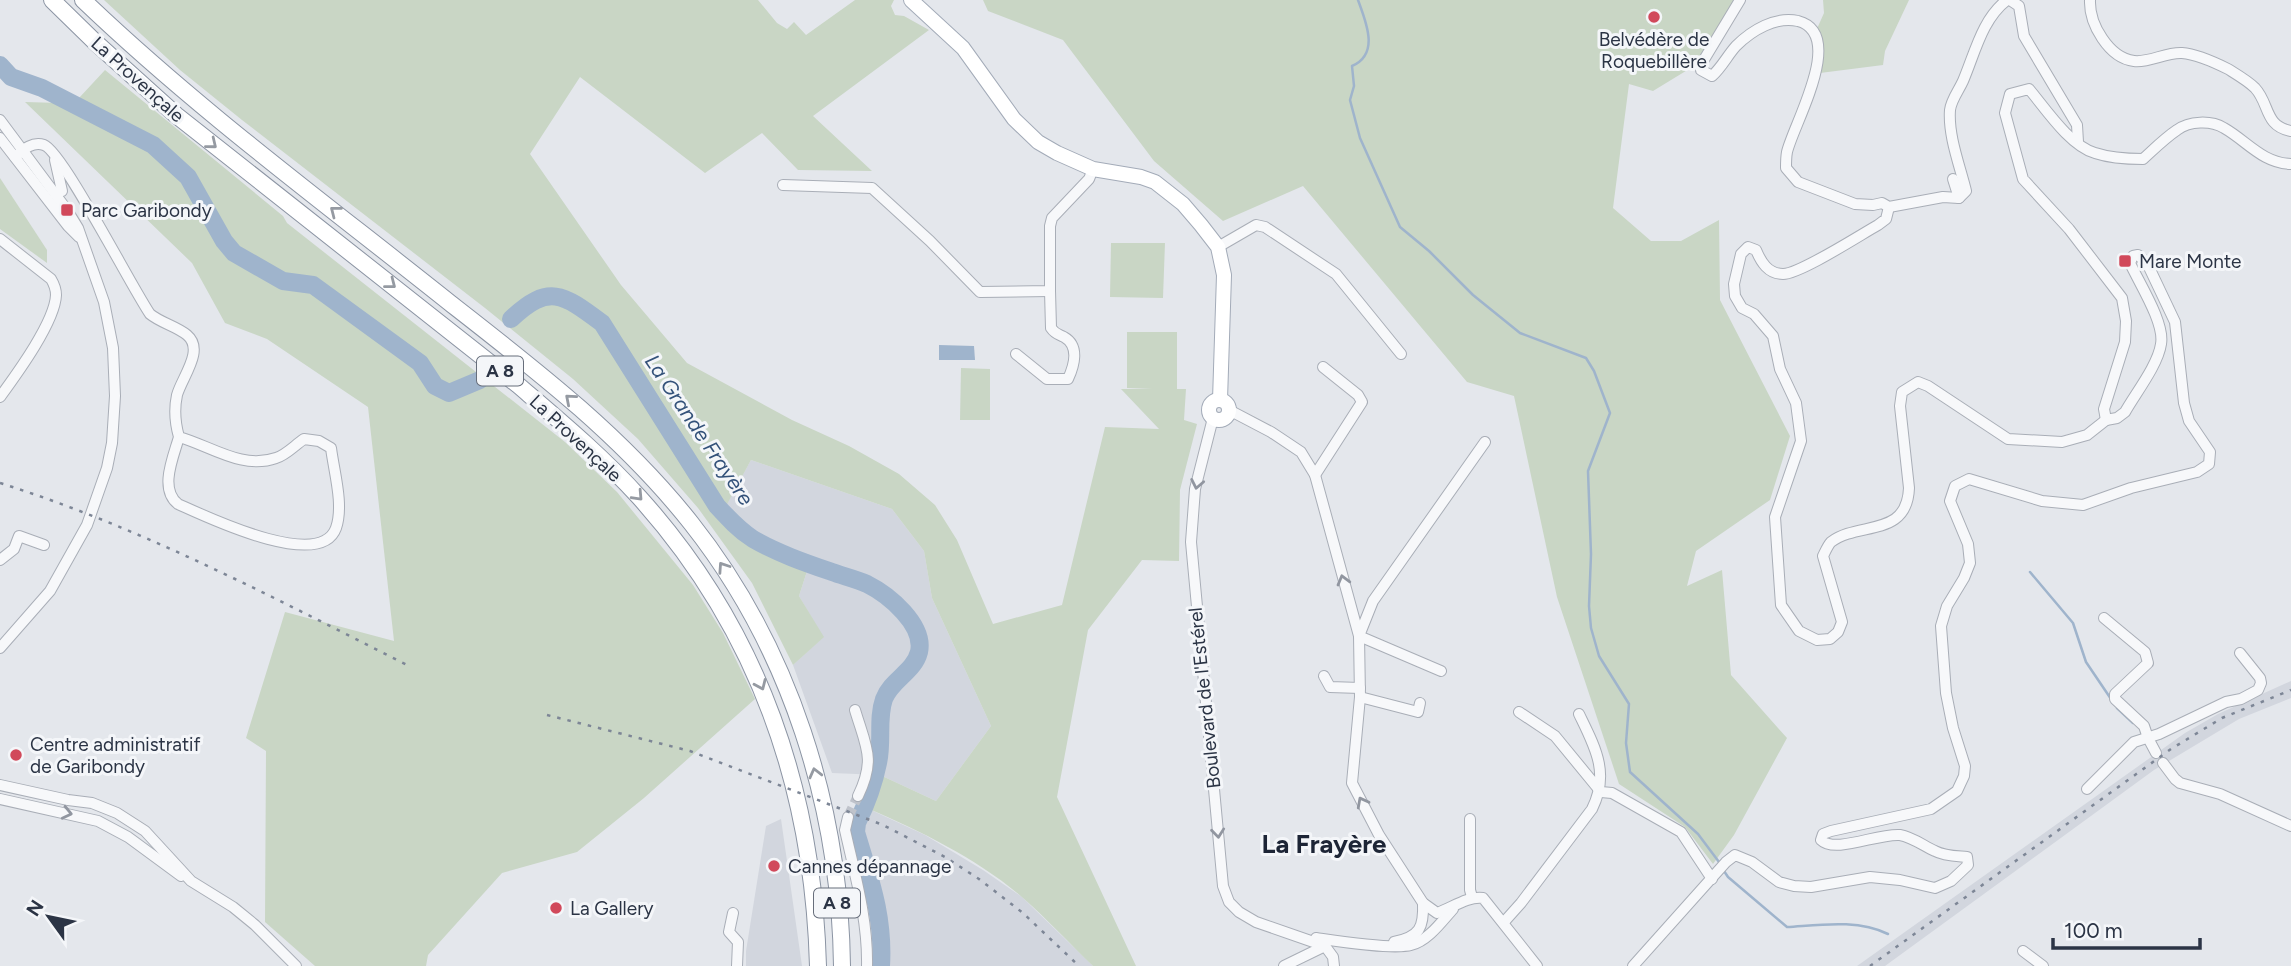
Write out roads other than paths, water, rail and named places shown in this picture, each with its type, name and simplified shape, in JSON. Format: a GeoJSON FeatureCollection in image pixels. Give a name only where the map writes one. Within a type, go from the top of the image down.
{"type":"FeatureCollection","features":[{"type":"Feature","properties":{"kind":"highway","name":"La Provençale"},"geometry":{"type":"LineString","coordinates":[[52,0],[186,123],[498,369],[567,427],[638,495],[671,535],[703,578],[747,652],[782,739],[807,846],[815,909],[818,966]]}},
{"type":"Feature","properties":{"kind":"highway","name":"La Provençale"},"geometry":{"type":"LineString","coordinates":[[83,0],[153,65],[231,131],[541,374],[629,454],[691,522],[721,563],[768,643],[801,724],[815,771],[829,840],[842,966]]}},
{"type":"Feature","properties":{"kind":"main road"},"geometry":{"type":"LineString","coordinates":[[911,0],[963,48],[1014,119],[1027,132],[1057,153],[1093,169],[1155,181],[1183,204],[1218,247],[1224,275],[1224,405],[1214,401],[1210,405],[1209,414],[1213,418]]}},
{"type":"Feature","properties":{"kind":"street"},"geometry":{"type":"LineString","coordinates":[[1740,0],[1700,70],[1712,76],[1736,46],[1775,20],[1796,21],[1808,25],[1817,39],[1815,78],[1786,152],[1786,168],[1798,182],[1855,204],[1882,203],[1889,207],[1947,187]]}},
{"type":"Feature","properties":{"kind":"street"},"geometry":{"type":"LineString","coordinates":[[1959,198],[1966,191],[1950,124],[1950,107],[1995,9],[2008,0],[2020,6],[2024,36],[2077,125],[2078,142]]}},
{"type":"Feature","properties":{"kind":"street"},"geometry":{"type":"LineString","coordinates":[[2090,0],[2098,30],[2116,56],[2136,61],[2183,53],[2229,70],[2256,89],[2273,122],[2280,129],[2291,131]]}},
{"type":"Feature","properties":{"kind":"street"},"geometry":{"type":"LineString","coordinates":[[1981,16],[1991,8],[1995,9]]}},
{"type":"Feature","properties":{"kind":"street"},"geometry":{"type":"LineString","coordinates":[[2106,420],[2104,409],[2125,342],[2126,321],[2122,298],[2069,229],[2023,179],[2005,113],[2010,94],[2029,89],[2060,126],[2092,153],[2143,159],[2179,128],[2198,122],[2223,127],[2257,152],[2280,163],[2291,164]]}},
{"type":"Feature","properties":{"kind":"street"},"geometry":{"type":"LineString","coordinates":[[0,120],[68,226],[80,237]]}},
{"type":"Feature","properties":{"kind":"street"},"geometry":{"type":"LineString","coordinates":[[0,138],[62,196]]}},
{"type":"Feature","properties":{"kind":"street"},"geometry":{"type":"LineString","coordinates":[[19,153],[37,144],[52,151],[150,314],[160,322],[187,334],[195,346],[177,396],[175,420],[179,437],[167,486],[170,498],[178,505],[261,537],[290,545],[321,542],[329,538],[335,530],[339,513],[331,448],[318,441],[304,439],[278,458],[255,463],[179,437]]}},
{"type":"Feature","properties":{"kind":"street"},"geometry":{"type":"LineString","coordinates":[[0,648],[50,591],[76,548],[99,493],[112,443],[115,396],[113,348],[104,302],[78,228],[62,196],[52,151]]}},
{"type":"Feature","properties":{"kind":"street"},"geometry":{"type":"LineString","coordinates":[[1016,354],[1047,379],[1068,379],[1073,367],[1074,351],[1068,339],[1053,332],[1049,311],[1052,218],[1088,181],[1093,169]]}},
{"type":"Feature","properties":{"kind":"street"},"geometry":{"type":"LineString","coordinates":[[783,185],[872,188],[980,292],[1050,291]]}},
{"type":"Feature","properties":{"kind":"street"},"geometry":{"type":"LineString","coordinates":[[62,196],[64,188],[71,187],[79,194]]}},
{"type":"Feature","properties":{"kind":"street"},"geometry":{"type":"LineString","coordinates":[[1947,187],[1959,198]]}},
{"type":"Feature","properties":{"kind":"street"},"geometry":{"type":"LineString","coordinates":[[1947,187],[1959,198]]}},
{"type":"Feature","properties":{"kind":"street"},"geometry":{"type":"LineString","coordinates":[[1633,966],[1735,855],[1752,862],[1779,882],[1811,887],[1870,877],[1935,888],[1951,881],[1968,865],[1967,858],[1938,853],[1902,835],[1834,846],[1821,840],[1823,834],[1830,831],[1931,809],[1957,791],[1964,776],[1965,766],[1952,728],[1941,626],[1947,606],[1970,563],[1968,544],[1950,500],[1955,486],[1969,479],[2042,501],[2083,505],[2131,488],[2197,472],[2209,464],[2210,452],[2189,421],[2175,321],[2146,262],[2138,255],[2132,258],[2131,265],[2151,303],[2162,342],[2158,355],[2125,412],[2117,418],[2106,420],[2087,435],[2063,442],[2008,439],[1928,386],[1918,382],[1909,385],[1902,392],[1900,406],[1909,501],[1889,524],[1847,535],[1830,543],[1823,556],[1842,621],[1838,632],[1830,639],[1817,640],[1800,631],[1781,605],[1775,517],[1801,441],[1796,402],[1780,369],[1773,336],[1754,314],[1742,308],[1735,296],[1734,284],[1741,254],[1748,247],[1756,250],[1761,262],[1771,271],[1784,275],[1802,268],[1878,225],[1886,219],[1889,207]]}},
{"type":"Feature","properties":{"kind":"street"},"geometry":{"type":"LineString","coordinates":[[1218,247],[1256,225],[1265,227],[1336,274],[1401,354]]}},
{"type":"Feature","properties":{"kind":"street"},"geometry":{"type":"LineString","coordinates":[[0,239],[51,279],[56,297],[23,365],[0,397]]}},
{"type":"Feature","properties":{"kind":"street"},"geometry":{"type":"LineString","coordinates":[[1315,475],[1362,402],[1358,395],[1323,367]]}},
{"type":"Feature","properties":{"kind":"street"},"geometry":{"type":"LineString","coordinates":[[1224,405],[1301,452],[1315,475],[1359,636],[1360,693],[1352,783],[1379,835],[1423,903],[1437,913],[1455,907]]}},
{"type":"Feature","properties":{"kind":"street","name":"Boulevard de l'Estérel"},"geometry":{"type":"LineString","coordinates":[[1213,418],[1195,489],[1191,542],[1223,884],[1229,902],[1239,912],[1256,922],[1325,946]]}},
{"type":"Feature","properties":{"kind":"street"},"geometry":{"type":"LineString","coordinates":[[1359,636],[1373,601],[1485,442]]}},
{"type":"Feature","properties":{"kind":"street"},"geometry":{"type":"LineString","coordinates":[[0,561],[14,549],[19,536],[44,545]]}},
{"type":"Feature","properties":{"kind":"street"},"geometry":{"type":"LineString","coordinates":[[2104,618],[2145,652],[2148,663],[2115,694],[2115,699],[2144,726],[2156,753]]}},
{"type":"Feature","properties":{"kind":"street"},"geometry":{"type":"LineString","coordinates":[[1359,636],[1441,671]]}},
{"type":"Feature","properties":{"kind":"street"},"geometry":{"type":"LineString","coordinates":[[2087,789],[2134,743],[2258,690],[2260,678],[2240,653]]}},
{"type":"Feature","properties":{"kind":"street"},"geometry":{"type":"LineString","coordinates":[[1324,676],[1330,687]]}},
{"type":"Feature","properties":{"kind":"street"},"geometry":{"type":"LineString","coordinates":[[1315,686],[1360,693],[1418,712],[1420,703]]}},
{"type":"Feature","properties":{"kind":"street"},"geometry":{"type":"LineString","coordinates":[[855,710],[870,763],[858,796]]}},
{"type":"Feature","properties":{"kind":"street"},"geometry":{"type":"LineString","coordinates":[[1519,712],[1555,736],[1601,792],[1612,793],[1681,832],[1715,875]]}},
{"type":"Feature","properties":{"kind":"street"},"geometry":{"type":"LineString","coordinates":[[1504,922],[1585,820],[1601,792],[1598,752],[1579,714]]}},
{"type":"Feature","properties":{"kind":"street"},"geometry":{"type":"LineString","coordinates":[[2163,763],[2180,783],[2220,794],[2291,826]]}},
{"type":"Feature","properties":{"kind":"street"},"geometry":{"type":"LineString","coordinates":[[0,785],[92,803],[117,813],[145,831],[191,881]]}},
{"type":"Feature","properties":{"kind":"street"},"geometry":{"type":"LineString","coordinates":[[0,799],[98,821],[128,837],[176,873],[233,907],[296,966]]}},
{"type":"Feature","properties":{"kind":"street"},"geometry":{"type":"LineString","coordinates":[[848,817],[845,830],[864,915],[867,966]]}},
{"type":"Feature","properties":{"kind":"street"},"geometry":{"type":"LineString","coordinates":[[1470,819],[1472,897],[1483,898],[1537,966]]}},
{"type":"Feature","properties":{"kind":"street","name":"Boulevard de l'Estérel"},"geometry":{"type":"LineString","coordinates":[[1298,935],[1340,942],[1398,947],[1413,945],[1435,928],[1455,907],[1472,897]]}},
{"type":"Feature","properties":{"kind":"street","name":"Boulevard de l'Estérel"},"geometry":{"type":"LineString","coordinates":[[1377,944],[1405,940],[1416,933],[1424,923],[1423,903]]}},
{"type":"Feature","properties":{"kind":"street"},"geometry":{"type":"LineString","coordinates":[[733,913],[729,932],[738,942],[737,966]]}},
{"type":"Feature","properties":{"kind":"street"},"geometry":{"type":"LineString","coordinates":[[1333,962],[1340,942]]}},
{"type":"Feature","properties":{"kind":"street"},"geometry":{"type":"LineString","coordinates":[[1284,966],[1325,946],[1333,962]]}},
{"type":"Feature","properties":{"kind":"street"},"geometry":{"type":"LineString","coordinates":[[2023,951],[2043,966]]}},
{"type":"Feature","properties":{"kind":"water"},"geometry":{"type":"Polygon","coordinates":[[[939,345],[974,346],[975,360],[939,360],[939,345]]]}},
{"type":"Feature","properties":{"kind":"waterway"},"geometry":{"type":"LineString","coordinates":[[1358,0],[1367,27],[1368,46],[1361,61],[1352,66],[1354,86],[1350,100],[1360,138],[1400,227],[1429,251],[1473,295],[1520,333],[1586,358],[1594,371],[1610,413],[1588,471],[1591,628],[1599,656],[1629,704],[1626,743],[1630,772],[1698,834],[1719,862]]}},
{"type":"Feature","properties":{"kind":"waterway","name":"La Grande Frayère"},"geometry":{"type":"LineString","coordinates":[[0,65],[11,77],[42,88],[153,145],[188,177],[224,241],[234,253],[283,281],[313,285],[420,363],[435,386],[449,393],[480,380]]}},
{"type":"Feature","properties":{"kind":"waterway","name":"La Grande Frayère"},"geometry":{"type":"LineString","coordinates":[[511,319],[536,300],[556,297],[577,305],[602,323],[717,506],[734,524],[772,549],[867,584],[895,603],[911,622],[919,642],[919,652],[912,665],[887,692],[884,699],[878,763],[856,832],[878,914],[881,966]]}},
{"type":"Feature","properties":{"kind":"waterway"},"geometry":{"type":"LineString","coordinates":[[2030,572],[2073,623],[2086,662],[2111,699]]}},
{"type":"Feature","properties":{"kind":"waterway"},"geometry":{"type":"LineString","coordinates":[[2117,708],[2133,723]]}},
{"type":"Feature","properties":{"kind":"waterway"},"geometry":{"type":"LineString","coordinates":[[1724,871],[1787,927],[1851,925],[1864,926],[1888,934]]}},
{"type":"Feature","properties":{"kind":"tunnel"},"geometry":{"type":"LineString","coordinates":[[848,817],[858,796]]}},
{"type":"Feature","properties":{"kind":"railway"},"geometry":{"type":"LineString","coordinates":[[0,483],[106,521],[157,543],[409,666]]}},
{"type":"Feature","properties":{"kind":"railway"},"geometry":{"type":"LineString","coordinates":[[1870,966],[2171,749],[2222,718],[2291,690]]}},
{"type":"Feature","properties":{"kind":"railway"},"geometry":{"type":"LineString","coordinates":[[547,715],[690,751],[883,825],[945,857],[979,879],[1023,913],[1079,966]]}},
{"type":"Feature","properties":{"kind":"place","name":"Belvédère de Roquebillère"},"geometry":{"type":"Point","coordinates":[1654,17]}},
{"type":"Feature","properties":{"kind":"place","name":"Parc Garibondy"},"geometry":{"type":"Point","coordinates":[67,210]}},
{"type":"Feature","properties":{"kind":"place","name":"Mare Monte"},"geometry":{"type":"Point","coordinates":[2125,261]}},
{"type":"Feature","properties":{"kind":"place","name":"Centre administratif de Garibondy"},"geometry":{"type":"Point","coordinates":[16,755]}},
{"type":"Feature","properties":{"kind":"place","name":"Cannes dépannage"},"geometry":{"type":"Point","coordinates":[774,866]}},
{"type":"Feature","properties":{"kind":"place","name":"La Gallery"},"geometry":{"type":"Point","coordinates":[556,908]}},
{"type":"Feature","properties":{"kind":"district","name":"La Frayère"},"geometry":{"type":"Point","coordinates":[1324,844]}}]}
